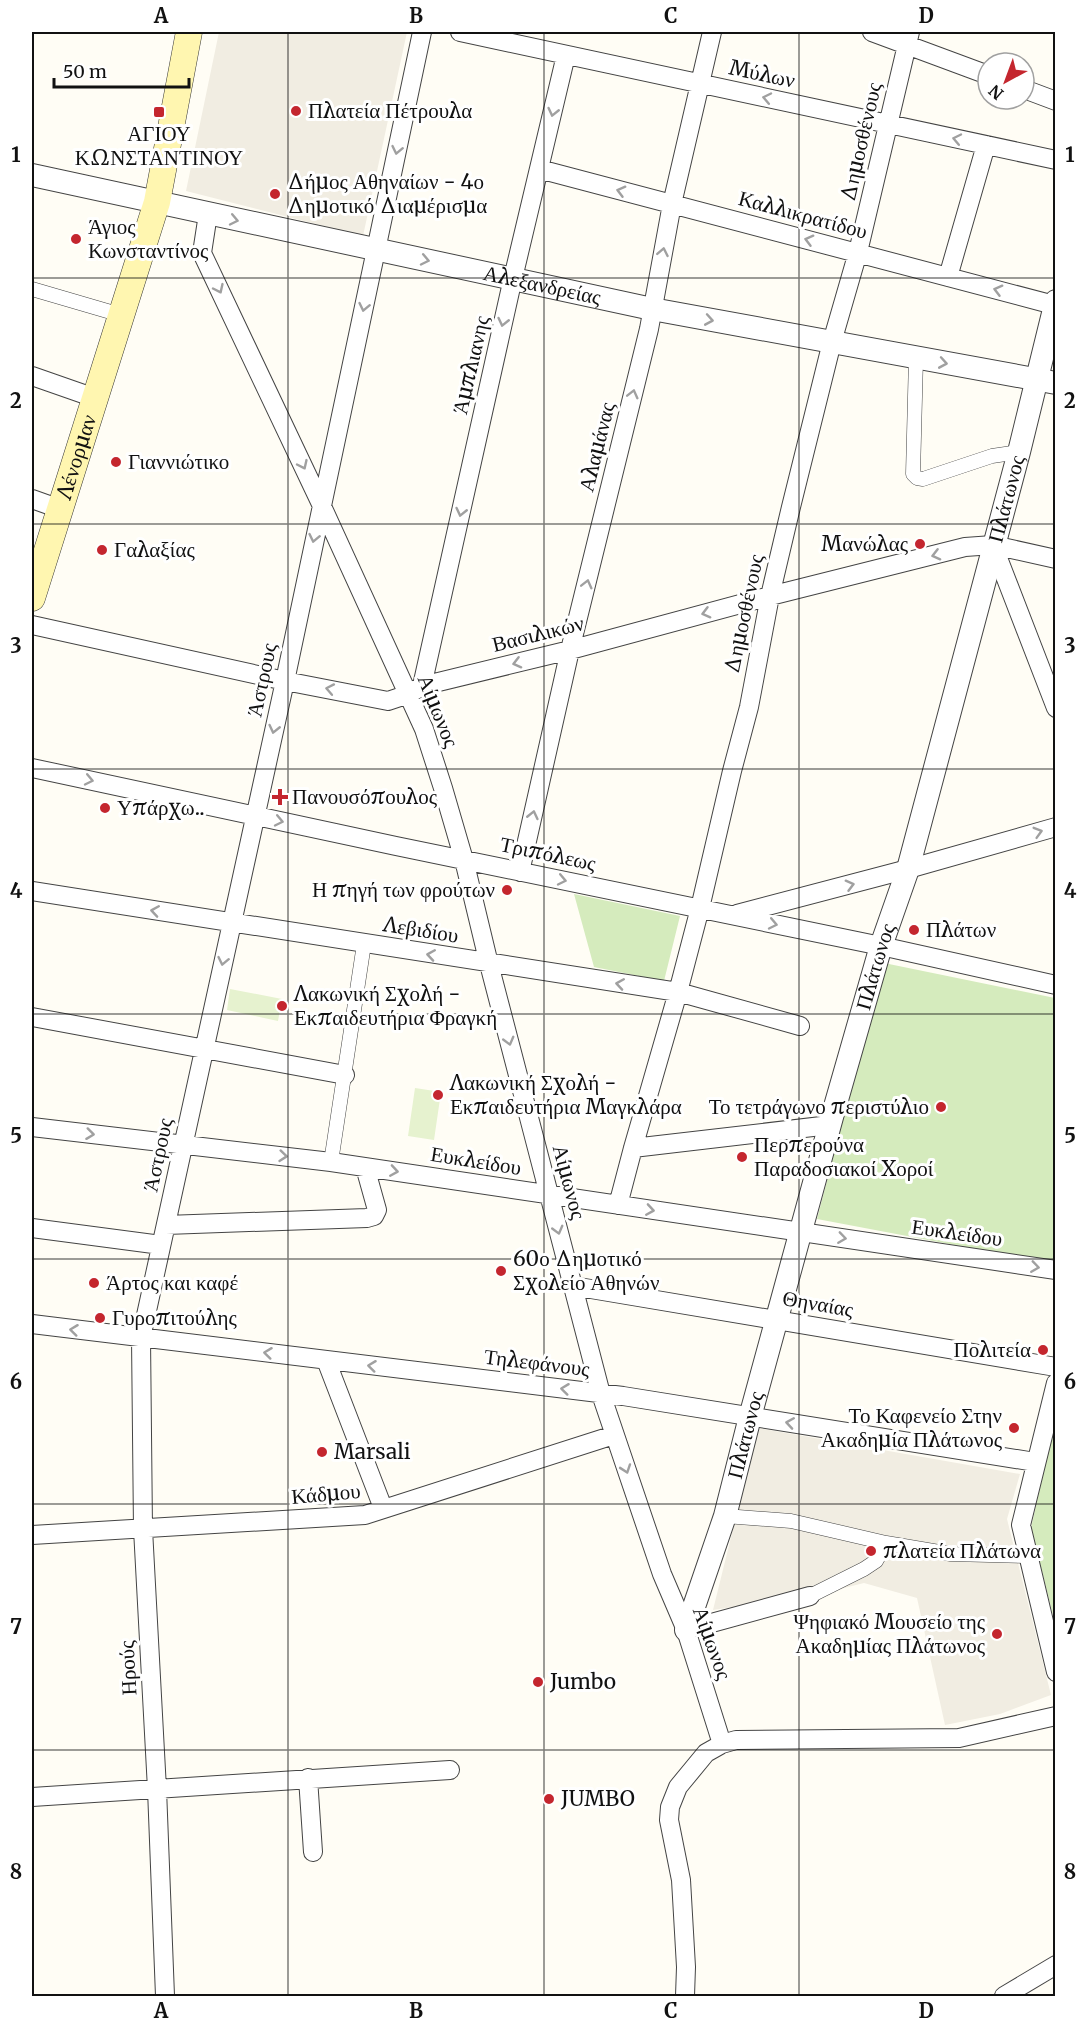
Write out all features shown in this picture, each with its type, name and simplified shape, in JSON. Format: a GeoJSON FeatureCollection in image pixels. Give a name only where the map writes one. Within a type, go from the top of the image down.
{"type":"FeatureCollection","features":[{"type":"Feature","properties":{"kind":"main road","name":"Λένορμαν"},"geometry":{"type":"LineString","coordinates":[[32,598],[157,202],[189,32]]}},
{"type":"Feature","properties":{"kind":"street","name":"Άστρους"},"geometry":{"type":"LineString","coordinates":[[141,1338],[285,681],[422,32]]}},
{"type":"Feature","properties":{"kind":"street","name":"Μύλων"},"geometry":{"type":"LineString","coordinates":[[460,32],[1056,160]]}},
{"type":"Feature","properties":{"kind":"street","name":"Αλαμάνας"},"geometry":{"type":"LineString","coordinates":[[520,872],[570,650],[647,340],[672,204],[712,32]]}},
{"type":"Feature","properties":{"kind":"street"},"geometry":{"type":"LineString","coordinates":[[872,32],[908,38],[976,69]]}},
{"type":"Feature","properties":{"kind":"street","name":"Δημοσθένους"},"geometry":{"type":"LineString","coordinates":[[618,1205],[700,908],[748,707],[770,596],[832,342],[858,252],[908,38]]}},
{"type":"Feature","properties":{"kind":"street","name":"Άμπλιανης"},"geometry":{"type":"LineString","coordinates":[[416,690],[566,55]]}},
{"type":"Feature","properties":{"kind":"street"},"geometry":{"type":"LineString","coordinates":[[1036,94],[1056,101]]}},
{"type":"Feature","properties":{"kind":"street"},"geometry":{"type":"LineString","coordinates":[[948,277],[986,145]]}},
{"type":"Feature","properties":{"kind":"street","name":"Καλλικρατίδου"},"geometry":{"type":"LineString","coordinates":[[539,169],[1055,303]]}},
{"type":"Feature","properties":{"kind":"street","name":"Αλεξανδρείας"},"geometry":{"type":"LineString","coordinates":[[32,176],[652,309],[1045,381]]}},
{"type":"Feature","properties":{"kind":"street","name":"Αίμωνος"},"geometry":{"type":"LineString","coordinates":[[208,214],[202,253],[321,504],[416,690],[424,729],[464,860],[601,1394],[672,1599],[687,1630],[722,1744]]}},
{"type":"Feature","properties":{"kind":"street"},"geometry":{"type":"LineString","coordinates":[[32,289],[121,315]]}},
{"type":"Feature","properties":{"kind":"street","name":"Πλάτωνος"},"geometry":{"type":"LineString","coordinates":[[687,1630],[725,1516],[830,1125],[881,946],[908,869],[1019,453],[1045,381],[1055,303]]}},
{"type":"Feature","properties":{"kind":"street"},"geometry":{"type":"LineString","coordinates":[[916,358],[913,474],[917,478],[923,479],[992,456],[1019,453]]}},
{"type":"Feature","properties":{"kind":"street"},"geometry":{"type":"LineString","coordinates":[[32,376],[95,398]]}},
{"type":"Feature","properties":{"kind":"street"},"geometry":{"type":"LineString","coordinates":[[32,499],[60,509]]}},
{"type":"Feature","properties":{"kind":"street"},"geometry":{"type":"LineString","coordinates":[[993,545],[1056,708]]}},
{"type":"Feature","properties":{"kind":"street","name":"Βασιλικών"},"geometry":{"type":"LineString","coordinates":[[32,625],[285,681],[388,701],[416,690],[965,547],[993,545],[1056,559]]}},
{"type":"Feature","properties":{"kind":"street","name":"Τριπόλεως"},"geometry":{"type":"LineString","coordinates":[[32,768],[881,946],[1056,985]]}},
{"type":"Feature","properties":{"kind":"street"},"geometry":{"type":"LineString","coordinates":[[733,916],[1056,827]]}},
{"type":"Feature","properties":{"kind":"street","name":"Λεβιδίου"},"geometry":{"type":"LineString","coordinates":[[32,891],[678,992],[800,1026]]}},
{"type":"Feature","properties":{"kind":"street"},"geometry":{"type":"LineString","coordinates":[[331,1162],[364,944]]}},
{"type":"Feature","properties":{"kind":"street"},"geometry":{"type":"LineString","coordinates":[[32,1017],[345,1075]]}},
{"type":"Feature","properties":{"kind":"street"},"geometry":{"type":"LineString","coordinates":[[633,1148],[830,1125]]}},
{"type":"Feature","properties":{"kind":"street","name":"Ευκλείδου"},"geometry":{"type":"LineString","coordinates":[[32,1127],[331,1162],[1056,1270]]}},
{"type":"Feature","properties":{"kind":"street"},"geometry":{"type":"LineString","coordinates":[[166,1225],[374,1216],[376,1210],[365,1167]]}},
{"type":"Feature","properties":{"kind":"street"},"geometry":{"type":"LineString","coordinates":[[32,1228],[162,1245]]}},
{"type":"Feature","properties":{"kind":"street","name":"Θηναίας"},"geometry":{"type":"LineString","coordinates":[[573,1286],[1056,1367]]}},
{"type":"Feature","properties":{"kind":"street","name":"Τηλεφάνους"},"geometry":{"type":"LineString","coordinates":[[32,1324],[601,1394],[1035,1462]]}},
{"type":"Feature","properties":{"kind":"street","name":"Ηρούς"},"geometry":{"type":"LineString","coordinates":[[141,1338],[143,1528],[165,1996]]}},
{"type":"Feature","properties":{"kind":"street"},"geometry":{"type":"LineString","coordinates":[[326,1360],[383,1508]]}},
{"type":"Feature","properties":{"kind":"street"},"geometry":{"type":"LineString","coordinates":[[1056,1383],[1021,1525],[1056,1672]]}},
{"type":"Feature","properties":{"kind":"street","name":"Κάδμου"},"geometry":{"type":"LineString","coordinates":[[32,1535],[365,1515],[614,1435]]}},
{"type":"Feature","properties":{"kind":"street"},"geometry":{"type":"LineString","coordinates":[[725,1516],[790,1521],[886,1543],[951,1554],[1028,1556]]}},
{"type":"Feature","properties":{"kind":"street"},"geometry":{"type":"LineString","coordinates":[[687,1630],[810,1596],[876,1561],[886,1543]]}},
{"type":"Feature","properties":{"kind":"street"},"geometry":{"type":"LineString","coordinates":[[685,1996],[686,1966],[681,1880],[669,1820],[670,1807],[678,1787],[706,1753],[722,1744],[736,1740],[959,1738],[1056,1716]]}},
{"type":"Feature","properties":{"kind":"street"},"geometry":{"type":"LineString","coordinates":[[32,1797],[450,1770]]}},
{"type":"Feature","properties":{"kind":"street"},"geometry":{"type":"LineString","coordinates":[[308,1778],[313,1852]]}},
{"type":"Feature","properties":{"kind":"street"},"geometry":{"type":"LineString","coordinates":[[1004,1996],[1056,1965]]}},
{"type":"Feature","properties":{"kind":"green space"},"geometry":{"type":"Polygon","coordinates":[[[574,894],[680,916],[664,981],[594,967],[574,894]]]}},
{"type":"Feature","properties":{"kind":"green space"},"geometry":{"type":"Polygon","coordinates":[[[884,963],[1055,998],[1055,1264],[817,1219],[884,963]]]}},
{"type":"Feature","properties":{"kind":"green space"},"geometry":{"type":"Polygon","coordinates":[[[230,989],[282,999],[278,1021],[227,1010],[230,989]]]}},
{"type":"Feature","properties":{"kind":"green space"},"geometry":{"type":"Polygon","coordinates":[[[415,1088],[441,1092],[434,1140],[408,1136],[415,1088]]]}},
{"type":"Feature","properties":{"kind":"green space"},"geometry":{"type":"Polygon","coordinates":[[[1055,1421],[1055,1623],[1031,1528],[1055,1421]]]}},
{"type":"Feature","properties":{"kind":"shaded area","name":"Πλατεία Πέτρουλα"},"geometry":{"type":"Polygon","coordinates":[[[219,32],[407,32],[363,236],[186,191],[219,32]]]}},
{"type":"Feature","properties":{"kind":"shaded area","name":"πλατεία Πλάτωνα"},"geometry":{"type":"Polygon","coordinates":[[[758,1428],[1020,1474],[1007,1519],[1051,1695],[1000,1714],[945,1725],[917,1598],[864,1583],[820,1594],[713,1610],[758,1428]]]}},
{"type":"Feature","properties":{"kind":"place","name":"Πλατεία Πέτρουλα"},"geometry":{"type":"Point","coordinates":[296,111]}},
{"type":"Feature","properties":{"kind":"place","name":"ΑΓΙΟΥ ΚΩΝΣΤΑΝΤΙΝΟΥ"},"geometry":{"type":"Point","coordinates":[159,112]}},
{"type":"Feature","properties":{"kind":"place","name":"Δήμος Αθηναίων - 4ο Δημοτικό Διαμέρισμα"},"geometry":{"type":"Point","coordinates":[275,194]}},
{"type":"Feature","properties":{"kind":"place","name":"Άγιος Κωνσταντίνος"},"geometry":{"type":"Point","coordinates":[76,239]}},
{"type":"Feature","properties":{"kind":"place","name":"Γιαννιώτικο"},"geometry":{"type":"Point","coordinates":[116,462]}},
{"type":"Feature","properties":{"kind":"place","name":"Μανώλας"},"geometry":{"type":"Point","coordinates":[920,544]}},
{"type":"Feature","properties":{"kind":"place","name":"Γαλαξίας"},"geometry":{"type":"Point","coordinates":[102,550]}},
{"type":"Feature","properties":{"kind":"place","name":"Πανουσόπουλος"},"geometry":{"type":"Point","coordinates":[280,797]}},
{"type":"Feature","properties":{"kind":"place","name":"Υπάρχω.."},"geometry":{"type":"Point","coordinates":[105,808]}},
{"type":"Feature","properties":{"kind":"place","name":"Η πηγή των φρούτων"},"geometry":{"type":"Point","coordinates":[507,890]}},
{"type":"Feature","properties":{"kind":"place","name":"Πλάτων"},"geometry":{"type":"Point","coordinates":[914,930]}},
{"type":"Feature","properties":{"kind":"place","name":"Λακωνική Σχολή - Εκπαιδευτήρια Φραγκή"},"geometry":{"type":"Point","coordinates":[282,1006]}},
{"type":"Feature","properties":{"kind":"place","name":"Λακωνική Σχολή - Εκπαιδευτήρια Μαγκλάρα"},"geometry":{"type":"Point","coordinates":[438,1095]}},
{"type":"Feature","properties":{"kind":"place","name":"Το τετράγωνο περιστύλιο"},"geometry":{"type":"Point","coordinates":[941,1107]}},
{"type":"Feature","properties":{"kind":"place","name":"Περπερούνα Παραδοσιακοί Χοροί"},"geometry":{"type":"Point","coordinates":[742,1157]}},
{"type":"Feature","properties":{"kind":"place","name":"60ο Δημοτικό Σχολείο Αθηνών"},"geometry":{"type":"Point","coordinates":[501,1271]}},
{"type":"Feature","properties":{"kind":"place","name":"Άρτος και καφέ"},"geometry":{"type":"Point","coordinates":[94,1283]}},
{"type":"Feature","properties":{"kind":"place","name":"Γυροπιτούλης"},"geometry":{"type":"Point","coordinates":[100,1318]}},
{"type":"Feature","properties":{"kind":"place","name":"Πολιτεία"},"geometry":{"type":"Point","coordinates":[1043,1350]}},
{"type":"Feature","properties":{"kind":"place","name":"Το Καφενείο Στην Ακαδημία Πλάτωνος"},"geometry":{"type":"Point","coordinates":[1014,1428]}},
{"type":"Feature","properties":{"kind":"place","name":"Marsali"},"geometry":{"type":"Point","coordinates":[322,1452]}},
{"type":"Feature","properties":{"kind":"place","name":"πλατεία Πλάτωνα"},"geometry":{"type":"Point","coordinates":[871,1551]}},
{"type":"Feature","properties":{"kind":"place","name":"Ψηφιακό Μουσείο της Ακαδημίας Πλάτωνος"},"geometry":{"type":"Point","coordinates":[997,1634]}},
{"type":"Feature","properties":{"kind":"place","name":"Jumbo"},"geometry":{"type":"Point","coordinates":[538,1682]}},
{"type":"Feature","properties":{"kind":"place","name":"JUMBO"},"geometry":{"type":"Point","coordinates":[549,1799]}}]}
